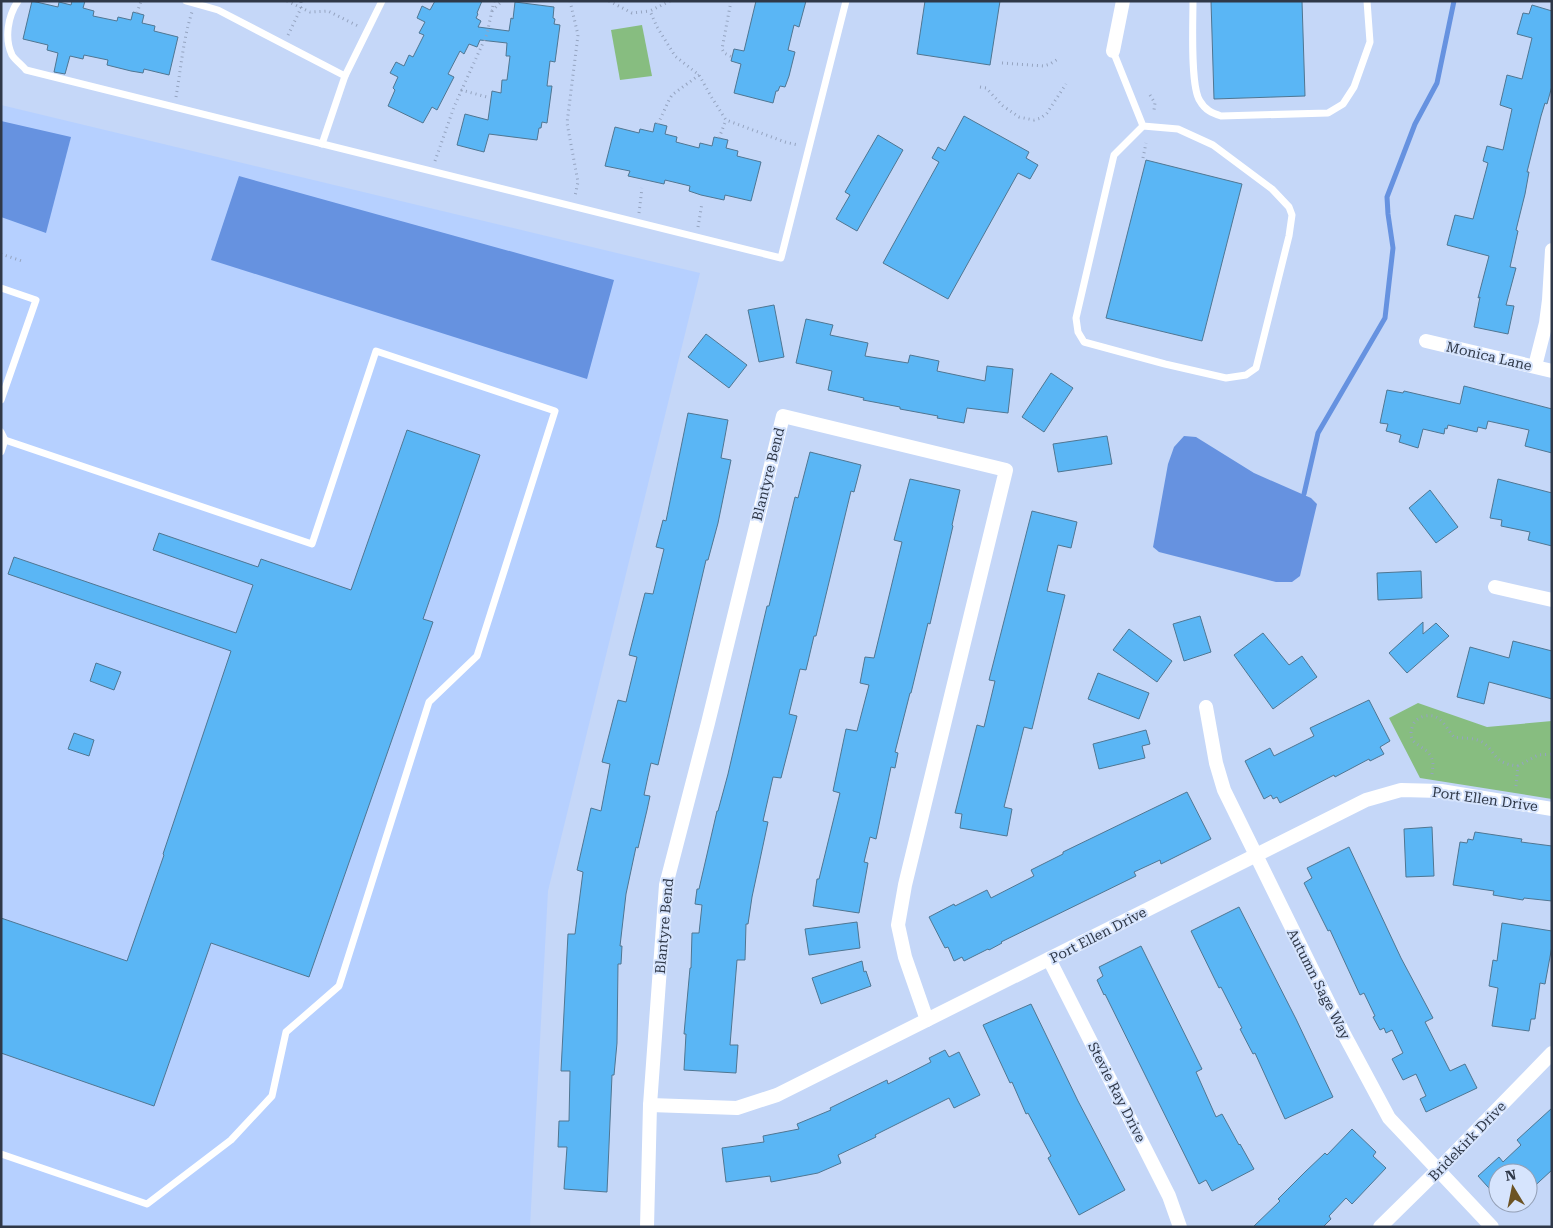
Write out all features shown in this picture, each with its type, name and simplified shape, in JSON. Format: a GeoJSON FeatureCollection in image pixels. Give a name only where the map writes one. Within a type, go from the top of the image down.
{"type":"FeatureCollection","features":[{"type":"Feature","properties":{"kind":"street"},"geometry":{"type":"LineString","coordinates":[[1113,51],[1123,1]]}},
{"type":"Feature","properties":{"kind":"street"},"geometry":{"type":"LineString","coordinates":[[1535,366],[1546,323],[1552,250]]}},
{"type":"Feature","properties":{"kind":"street","name":"Monica Lane"},"geometry":{"type":"LineString","coordinates":[[1426,341],[1552,371]]}},
{"type":"Feature","properties":{"kind":"street","name":"Blantyre Bend"},"geometry":{"type":"LineString","coordinates":[[647,1227],[650,1105],[666,885],[708,723],[783,416],[1006,470],[904,886],[898,925],[905,957],[927,1020]]}},
{"type":"Feature","properties":{"kind":"street"},"geometry":{"type":"LineString","coordinates":[[1496,586],[1552,600]]}},
{"type":"Feature","properties":{"kind":"street","name":"Autumn Sage Way"},"geometry":{"type":"LineString","coordinates":[[1206,708],[1216,763],[1224,790],[1255,856],[1389,1118],[1492,1227]]}},
{"type":"Feature","properties":{"kind":"street","name":"Port Ellen Drive"},"geometry":{"type":"LineString","coordinates":[[650,1105],[737,1108],[777,1095],[1366,800],[1401,790],[1441,791],[1552,809]]}},
{"type":"Feature","properties":{"kind":"street","name":"Stevie Ray Drive"},"geometry":{"type":"LineString","coordinates":[[1050,959],[1169,1196],[1180,1227]]}},
{"type":"Feature","properties":{"kind":"street","name":"Bridekirk Drive"},"geometry":{"type":"LineString","coordinates":[[1380,1227],[1552,1054]]}},
{"type":"Feature","properties":{"kind":"lane"},"geometry":{"type":"LineString","coordinates":[[18,1],[12,11],[7,33],[12,56],[26,70],[780,258],[846,1]]}},
{"type":"Feature","properties":{"kind":"lane"},"geometry":{"type":"LineString","coordinates":[[186,1],[218,10],[345,76]]}},
{"type":"Feature","properties":{"kind":"lane"},"geometry":{"type":"LineString","coordinates":[[322,144],[345,76],[382,1]]}},
{"type":"Feature","properties":{"kind":"lane"},"geometry":{"type":"LineString","coordinates":[[1192,1],[1194,83],[1198,100],[1209,112],[1221,116],[1328,113],[1342,104],[1354,87],[1370,42],[1367,1]]}},
{"type":"Feature","properties":{"kind":"lane"},"geometry":{"type":"LineString","coordinates":[[1113,51],[1143,126]]}},
{"type":"Feature","properties":{"kind":"lane"},"geometry":{"type":"LineString","coordinates":[[1143,126],[1178,129],[1213,145],[1272,189],[1289,207],[1292,216],[1289,236],[1256,368],[1246,375],[1226,378],[1165,364],[1084,342],[1078,332],[1076,318],[1114,155],[1143,126]]}},
{"type":"Feature","properties":{"kind":"lane"},"geometry":{"type":"LineString","coordinates":[[1,288],[36,300],[1,400]]}},
{"type":"Feature","properties":{"kind":"lane"},"geometry":{"type":"LineString","coordinates":[[1,432],[5,440],[312,544],[376,351],[555,411],[478,656],[429,702],[339,986],[286,1032],[272,1096],[231,1140],[147,1204],[1,1154]]}},
{"type":"Feature","properties":{"kind":"lane"},"geometry":{"type":"LineString","coordinates":[[1,452],[5,440]]}},
{"type":"Feature","properties":{"kind":"path"},"geometry":{"type":"LineString","coordinates":[[137,13],[142,1]]}},
{"type":"Feature","properties":{"kind":"path"},"geometry":{"type":"LineString","coordinates":[[287,1],[310,12],[328,11],[367,31]]}},
{"type":"Feature","properties":{"kind":"path"},"geometry":{"type":"LineString","coordinates":[[283,44],[301,8],[301,1]]}},
{"type":"Feature","properties":{"kind":"path"},"geometry":{"type":"LineString","coordinates":[[432,171],[461,90],[487,34],[494,1]]}},
{"type":"Feature","properties":{"kind":"path"},"geometry":{"type":"LineString","coordinates":[[492,11],[502,1]]}},
{"type":"Feature","properties":{"kind":"path"},"geometry":{"type":"LineString","coordinates":[[570,1],[578,36],[567,123],[578,182],[573,206]]}},
{"type":"Feature","properties":{"kind":"path"},"geometry":{"type":"LineString","coordinates":[[609,1],[632,13],[650,11],[670,1]]}},
{"type":"Feature","properties":{"kind":"path"},"geometry":{"type":"LineString","coordinates":[[731,1],[722,49],[724,54],[732,57]]}},
{"type":"Feature","properties":{"kind":"path"},"geometry":{"type":"LineString","coordinates":[[174,107],[185,33],[194,4]]}},
{"type":"Feature","properties":{"kind":"path"},"geometry":{"type":"LineString","coordinates":[[650,11],[657,27],[675,56],[699,75],[726,120],[785,142],[809,148]]}},
{"type":"Feature","properties":{"kind":"path"},"geometry":{"type":"LineString","coordinates":[[1002,63],[1044,66],[1058,59]]}},
{"type":"Feature","properties":{"kind":"path"},"geometry":{"type":"LineString","coordinates":[[658,124],[672,95],[699,75]]}},
{"type":"Feature","properties":{"kind":"path"},"geometry":{"type":"LineString","coordinates":[[980,87],[986,88],[1003,106],[1019,117],[1034,120],[1041,118],[1047,113],[1066,84]]}},
{"type":"Feature","properties":{"kind":"path"},"geometry":{"type":"LineString","coordinates":[[461,90],[488,97]]}},
{"type":"Feature","properties":{"kind":"path"},"geometry":{"type":"LineString","coordinates":[[1150,95],[1155,103],[1154,110]]}},
{"type":"Feature","properties":{"kind":"path"},"geometry":{"type":"LineString","coordinates":[[718,138],[726,120]]}},
{"type":"Feature","properties":{"kind":"path"},"geometry":{"type":"LineString","coordinates":[[1143,158],[1146,143]]}},
{"type":"Feature","properties":{"kind":"path"},"geometry":{"type":"LineString","coordinates":[[638,222],[642,188]]}},
{"type":"Feature","properties":{"kind":"path"},"geometry":{"type":"LineString","coordinates":[[697,237],[702,203]]}},
{"type":"Feature","properties":{"kind":"path"},"geometry":{"type":"LineString","coordinates":[[1,254],[22,261]]}},
{"type":"Feature","properties":{"kind":"path"},"geometry":{"type":"LineString","coordinates":[[1432,774],[1430,754],[1416,745],[1412,738],[1412,727],[1420,717],[1432,715],[1441,720],[1454,737],[1476,739],[1484,743],[1500,762],[1518,766],[1538,755],[1552,754]]}},
{"type":"Feature","properties":{"kind":"path"},"geometry":{"type":"LineString","coordinates":[[1516,786],[1518,766]]}},
{"type":"Feature","properties":{"kind":"shaded area"},"geometry":{"type":"Polygon","coordinates":[[[1,105],[700,273],[548,891],[530,1227],[1,1227],[1,105]]]}},
{"type":"Feature","properties":{"kind":"green space"},"geometry":{"type":"Polygon","coordinates":[[[642,25],[652,76],[620,80],[611,30],[642,25]]]}},
{"type":"Feature","properties":{"kind":"green space"},"geometry":{"type":"Polygon","coordinates":[[[1418,703],[1487,727],[1552,721],[1552,799],[1420,778],[1389,718],[1418,703]]]}},
{"type":"Feature","properties":{"kind":"water"},"geometry":{"type":"Polygon","coordinates":[[[1,121],[71,137],[46,233],[1,217],[1,121]]]}},
{"type":"Feature","properties":{"kind":"water"},"geometry":{"type":"Polygon","coordinates":[[[239,176],[614,280],[587,379],[211,260],[239,176]]]}},
{"type":"Feature","properties":{"kind":"water"},"geometry":{"type":"Polygon","coordinates":[[[1184,436],[1196,437],[1254,473],[1311,498],[1317,504],[1300,576],[1292,582],[1276,582],[1159,552],[1153,547],[1168,464],[1174,447],[1184,436]]]}},
{"type":"Feature","properties":{"kind":"building"},"geometry":{"type":"Polygon","coordinates":[[[32,1],[58,7],[59,2],[71,5],[72,1],[85,1],[83,8],[94,11],[93,16],[117,21],[118,17],[131,20],[133,12],[144,15],[142,23],[155,26],[154,31],[178,37],[169,75],[144,69],[143,73],[131,71],[107,65],[108,60],[84,55],[83,59],[70,56],[65,74],[54,72],[58,53],[47,50],[48,45],[23,39],[32,1]]]}},
{"type":"Feature","properties":{"kind":"building"},"geometry":{"type":"Polygon","coordinates":[[[435,1],[482,1],[476,18],[481,21],[478,27],[509,31],[515,2],[554,7],[554,24],[560,25],[555,62],[550,61],[547,86],[552,86],[547,123],[542,122],[537,140],[489,134],[484,152],[457,145],[465,114],[488,120],[492,91],[501,93],[502,80],[507,80],[510,56],[506,56],[507,43],[480,40],[477,47],[469,44],[464,54],[460,51],[448,74],[454,77],[437,110],[432,107],[423,123],[388,106],[398,77],[390,73],[396,62],[404,66],[409,55],[413,57],[424,35],[419,33],[425,22],[417,18],[422,6],[430,10],[435,1]]]}},
{"type":"Feature","properties":{"kind":"building"},"geometry":{"type":"Polygon","coordinates":[[[756,1],[806,1],[799,27],[794,25],[788,50],[795,52],[789,76],[785,87],[780,86],[778,91],[776,91],[773,103],[734,93],[741,64],[731,61],[734,49],[744,51],[756,1]]]}},
{"type":"Feature","properties":{"kind":"building"},"geometry":{"type":"Polygon","coordinates":[[[925,1],[1000,1],[990,65],[917,54],[925,1]]]}},
{"type":"Feature","properties":{"kind":"building"},"geometry":{"type":"Polygon","coordinates":[[[1211,1],[1302,1],[1305,96],[1214,99],[1211,1]]]}},
{"type":"Feature","properties":{"kind":"building"},"geometry":{"type":"Polygon","coordinates":[[[1532,5],[1552,11],[1552,86],[1547,104],[1545,103],[1541,116],[1527,172],[1529,172],[1525,194],[1516,230],[1518,231],[1510,267],[1516,268],[1506,305],[1514,306],[1508,334],[1474,327],[1480,297],[1478,298],[1489,256],[1447,245],[1455,215],[1473,219],[1488,163],[1483,161],[1487,146],[1503,150],[1512,109],[1500,105],[1507,75],[1522,79],[1532,38],[1517,34],[1523,13],[1529,14],[1532,5]]]}},
{"type":"Feature","properties":{"kind":"building"},"geometry":{"type":"Polygon","coordinates":[[[964,116],[1029,152],[1026,158],[1038,165],[1030,179],[1018,173],[948,299],[883,263],[939,162],[932,158],[938,147],[945,151],[964,116]]]}},
{"type":"Feature","properties":{"kind":"building"},"geometry":{"type":"Polygon","coordinates":[[[655,123],[667,126],[665,134],[677,137],[676,142],[699,148],[700,143],[712,146],[714,137],[728,140],[726,148],[738,151],[737,156],[761,162],[751,201],[725,195],[724,200],[701,195],[689,191],[690,186],[665,180],[664,184],[628,176],[630,171],[605,166],[615,127],[639,133],[640,129],[653,132],[655,123]]]}},
{"type":"Feature","properties":{"kind":"building"},"geometry":{"type":"Polygon","coordinates":[[[878,135],[903,150],[857,231],[836,219],[850,195],[845,192],[878,135]]]}},
{"type":"Feature","properties":{"kind":"building"},"geometry":{"type":"Polygon","coordinates":[[[1146,160],[1242,184],[1202,341],[1106,318],[1146,160]]]}},
{"type":"Feature","properties":{"kind":"building"},"geometry":{"type":"Polygon","coordinates":[[[774,305],[784,357],[759,362],[748,310],[774,305]]]}},
{"type":"Feature","properties":{"kind":"building"},"geometry":{"type":"Polygon","coordinates":[[[806,319],[833,325],[830,335],[868,343],[865,356],[908,363],[910,355],[939,361],[937,371],[985,381],[987,366],[1013,369],[1008,413],[967,408],[964,423],[937,418],[938,416],[900,409],[900,407],[863,400],[864,398],[828,390],[832,371],[796,363],[806,319]]]}},
{"type":"Feature","properties":{"kind":"building"},"geometry":{"type":"Polygon","coordinates":[[[706,334],[747,365],[729,388],[688,357],[706,334]]]}},
{"type":"Feature","properties":{"kind":"building"},"geometry":{"type":"Polygon","coordinates":[[[1051,373],[1073,388],[1044,432],[1022,417],[1051,373]]]}},
{"type":"Feature","properties":{"kind":"building"},"geometry":{"type":"Polygon","coordinates":[[[1464,386],[1552,409],[1552,453],[1525,446],[1529,430],[1488,421],[1486,429],[1478,427],[1477,432],[1448,425],[1447,429],[1445,428],[1444,434],[1423,429],[1418,448],[1399,442],[1401,435],[1386,431],[1388,424],[1380,423],[1387,390],[1403,393],[1404,391],[1460,404],[1464,386]]]}},
{"type":"Feature","properties":{"kind":"building"},"geometry":{"type":"Polygon","coordinates":[[[688,413],[728,420],[721,458],[731,460],[718,523],[708,560],[706,560],[658,765],[651,763],[644,795],[650,796],[626,894],[620,946],[622,946],[621,964],[618,964],[617,1043],[614,1075],[612,1075],[607,1192],[564,1189],[567,1147],[558,1147],[559,1121],[569,1121],[570,1071],[561,1071],[568,934],[575,934],[583,872],[577,870],[591,808],[601,811],[610,764],[602,762],[618,700],[626,702],[637,657],[629,655],[645,593],[653,594],[664,549],[656,547],[663,520],[666,521],[688,413]]]}},
{"type":"Feature","properties":{"kind":"building"},"geometry":{"type":"Polygon","coordinates":[[[407,430],[480,455],[423,619],[433,622],[309,977],[211,943],[154,1106],[1,1053],[1,918],[127,961],[231,651],[8,574],[14,557],[236,633],[253,585],[153,550],[159,533],[258,567],[261,559],[351,590],[407,430]]]}},
{"type":"Feature","properties":{"kind":"building"},"geometry":{"type":"Polygon","coordinates":[[[1107,436],[1112,464],[1058,472],[1053,444],[1107,436]]]}},
{"type":"Feature","properties":{"kind":"building"},"geometry":{"type":"Polygon","coordinates":[[[810,452],[861,465],[854,492],[851,491],[806,670],[800,669],[789,714],[797,716],[781,778],[773,777],[763,821],[768,822],[748,924],[746,924],[745,960],[737,960],[730,1045],[738,1045],[736,1073],[684,1070],[686,1034],[684,1034],[691,968],[692,933],[699,933],[702,905],[695,904],[697,889],[699,889],[717,811],[728,774],[767,606],[769,606],[795,497],[798,498],[810,452]]]}},
{"type":"Feature","properties":{"kind":"building"},"geometry":{"type":"Polygon","coordinates":[[[910,479],[960,490],[953,526],[930,624],[928,623],[895,752],[898,753],[895,768],[891,767],[876,839],[870,837],[864,862],[868,863],[859,913],[813,906],[817,879],[819,879],[840,793],[833,791],[846,729],[857,731],[869,685],[860,683],[865,657],[874,658],[902,542],[894,540],[910,479]]]}},
{"type":"Feature","properties":{"kind":"building"},"geometry":{"type":"Polygon","coordinates":[[[1498,479],[1552,493],[1552,546],[1528,540],[1530,532],[1501,526],[1502,520],[1490,518],[1498,479]]]}},
{"type":"Feature","properties":{"kind":"building"},"geometry":{"type":"Polygon","coordinates":[[[1430,490],[1458,527],[1436,543],[1409,508],[1430,490]]]}},
{"type":"Feature","properties":{"kind":"building"},"geometry":{"type":"Polygon","coordinates":[[[1032,511],[1077,522],[1071,548],[1058,545],[1047,591],[1065,595],[1032,729],[1024,727],[1004,807],[1012,809],[1007,836],[960,828],[962,814],[955,813],[977,725],[984,727],[995,681],[989,680],[1032,511]]]}},
{"type":"Feature","properties":{"kind":"building"},"geometry":{"type":"Polygon","coordinates":[[[1421,571],[1422,598],[1378,600],[1377,573],[1421,571]]]}},
{"type":"Feature","properties":{"kind":"building"},"geometry":{"type":"Polygon","coordinates":[[[1200,616],[1211,652],[1184,661],[1173,624],[1200,616]]]}},
{"type":"Feature","properties":{"kind":"building"},"geometry":{"type":"Polygon","coordinates":[[[1423,622],[1423,634],[1436,623],[1449,636],[1407,673],[1389,653],[1423,622]]]}},
{"type":"Feature","properties":{"kind":"building"},"geometry":{"type":"Polygon","coordinates":[[[1129,629],[1172,661],[1157,682],[1113,650],[1129,629]]]}},
{"type":"Feature","properties":{"kind":"building"},"geometry":{"type":"Polygon","coordinates":[[[1263,633],[1289,665],[1302,656],[1317,677],[1273,709],[1234,655],[1263,633]]]}},
{"type":"Feature","properties":{"kind":"building"},"geometry":{"type":"Polygon","coordinates":[[[1513,641],[1552,651],[1552,699],[1489,682],[1484,704],[1457,697],[1470,647],[1509,658],[1513,641]]]}},
{"type":"Feature","properties":{"kind":"building"},"geometry":{"type":"Polygon","coordinates":[[[96,663],[121,672],[114,690],[90,681],[96,663]]]}},
{"type":"Feature","properties":{"kind":"building"},"geometry":{"type":"Polygon","coordinates":[[[1098,673],[1149,693],[1139,719],[1088,699],[1098,673]]]}},
{"type":"Feature","properties":{"kind":"building"},"geometry":{"type":"Polygon","coordinates":[[[1369,700],[1390,741],[1380,747],[1384,754],[1370,761],[1369,759],[1335,777],[1334,775],[1280,803],[1277,797],[1273,799],[1271,795],[1264,799],[1245,761],[1270,748],[1274,756],[1314,736],[1310,728],[1369,700]]]}},
{"type":"Feature","properties":{"kind":"building"},"geometry":{"type":"Polygon","coordinates":[[[1146,730],[1150,744],[1142,746],[1145,758],[1099,769],[1093,744],[1146,730]]]}},
{"type":"Feature","properties":{"kind":"building"},"geometry":{"type":"Polygon","coordinates":[[[74,733],[94,740],[89,756],[68,749],[74,733]]]}},
{"type":"Feature","properties":{"kind":"building"},"geometry":{"type":"Polygon","coordinates":[[[1187,792],[1211,839],[1161,864],[1160,860],[1134,872],[1136,876],[964,961],[962,957],[954,961],[948,947],[945,948],[929,917],[987,890],[991,898],[1034,876],[1031,870],[1063,854],[1063,852],[1187,792]]]}},
{"type":"Feature","properties":{"kind":"building"},"geometry":{"type":"Polygon","coordinates":[[[1432,827],[1434,876],[1406,877],[1404,829],[1432,827]]]}},
{"type":"Feature","properties":{"kind":"building"},"geometry":{"type":"Polygon","coordinates":[[[1475,832],[1522,839],[1521,842],[1552,846],[1552,901],[1524,898],[1523,900],[1493,895],[1494,891],[1453,885],[1460,842],[1467,843],[1468,839],[1473,840],[1475,832]]]}},
{"type":"Feature","properties":{"kind":"building"},"geometry":{"type":"Polygon","coordinates":[[[1349,847],[1401,958],[1433,1018],[1425,1022],[1450,1071],[1465,1064],[1477,1088],[1426,1112],[1420,1099],[1426,1096],[1416,1074],[1403,1080],[1392,1059],[1403,1053],[1392,1030],[1386,1033],[1384,1028],[1380,1030],[1364,993],[1360,995],[1330,930],[1328,931],[1304,883],[1312,878],[1307,868],[1349,847]]]}},
{"type":"Feature","properties":{"kind":"building"},"geometry":{"type":"Polygon","coordinates":[[[1239,907],[1333,1097],[1285,1119],[1255,1053],[1253,1054],[1240,1029],[1242,1028],[1221,987],[1219,988],[1191,931],[1239,907]]]}},
{"type":"Feature","properties":{"kind":"building"},"geometry":{"type":"Polygon","coordinates":[[[857,922],[860,948],[809,955],[805,929],[857,922]]]}},
{"type":"Feature","properties":{"kind":"building"},"geometry":{"type":"Polygon","coordinates":[[[1502,923],[1552,931],[1552,946],[1545,984],[1540,983],[1535,1019],[1531,1019],[1529,1031],[1492,1026],[1498,988],[1489,986],[1493,960],[1497,961],[1502,923]]]}},
{"type":"Feature","properties":{"kind":"building"},"geometry":{"type":"Polygon","coordinates":[[[1141,946],[1202,1069],[1196,1072],[1216,1117],[1222,1114],[1254,1169],[1212,1191],[1206,1180],[1199,1184],[1097,980],[1103,976],[1099,967],[1141,946]]]}},
{"type":"Feature","properties":{"kind":"building"},"geometry":{"type":"Polygon","coordinates":[[[862,961],[864,972],[866,971],[871,986],[821,1004],[812,978],[862,961]]]}},
{"type":"Feature","properties":{"kind":"building"},"geometry":{"type":"Polygon","coordinates":[[[1031,1004],[1078,1101],[1125,1190],[1079,1215],[1048,1158],[1051,1156],[1028,1113],[1026,1114],[1012,1082],[1010,1083],[983,1025],[1031,1004]]]}},
{"type":"Feature","properties":{"kind":"building"},"geometry":{"type":"Polygon","coordinates":[[[945,1050],[949,1057],[959,1052],[980,1095],[954,1108],[949,1098],[838,1155],[841,1163],[818,1173],[771,1182],[770,1176],[726,1182],[722,1148],[764,1142],[763,1136],[799,1129],[797,1124],[831,1110],[830,1108],[887,1080],[888,1084],[931,1062],[929,1058],[945,1050]]]}},
{"type":"Feature","properties":{"kind":"building"},"geometry":{"type":"Polygon","coordinates":[[[1552,1108],[1552,1170],[1538,1183],[1538,1163],[1492,1163],[1499,1157],[1503,1162],[1521,1145],[1517,1140],[1552,1108]]]}},
{"type":"Feature","properties":{"kind":"building"},"geometry":{"type":"Polygon","coordinates":[[[1352,1129],[1376,1152],[1373,1156],[1386,1168],[1352,1204],[1346,1198],[1329,1216],[1331,1219],[1323,1227],[1253,1227],[1280,1201],[1278,1199],[1305,1172],[1325,1153],[1327,1155],[1352,1129]]]}},
{"type":"Feature","properties":{"kind":"building"},"geometry":{"type":"Polygon","coordinates":[[[1488,1167],[1488,1187],[1478,1176],[1488,1167]]]}},
{"type":"Feature","properties":{"kind":"waterway"},"geometry":{"type":"LineString","coordinates":[[1304,494],[1318,433],[1385,318],[1393,248],[1387,197],[1415,124],[1437,83],[1454,1]]}}]}
